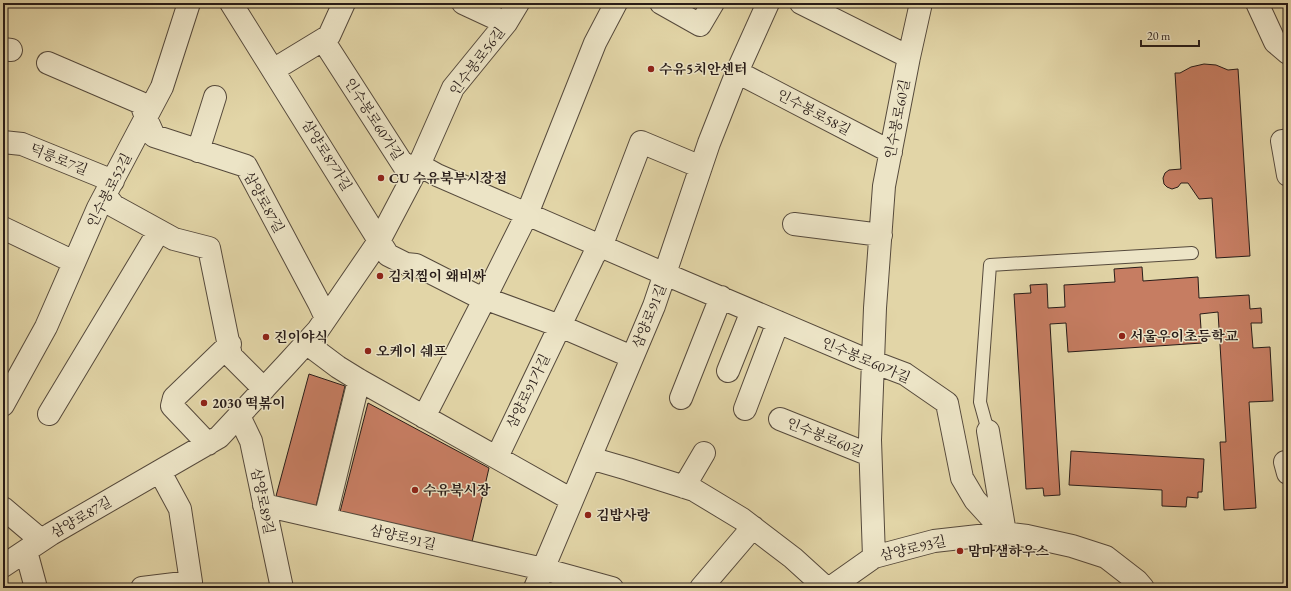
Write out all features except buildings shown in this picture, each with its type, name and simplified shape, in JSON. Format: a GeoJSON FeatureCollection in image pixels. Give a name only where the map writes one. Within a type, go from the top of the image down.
{"type":"FeatureCollection","features":[{"type":"Feature","properties":{"kind":"street","name":"인수봉로52길"},"geometry":{"type":"LineString","coordinates":[[3,405],[46,327],[74,262],[109,188],[162,87],[189,3]]}},
{"type":"Feature","properties":{"kind":"street","name":"삼양로87가길"},"geometry":{"type":"LineString","coordinates":[[231,3],[380,241]]}},
{"type":"Feature","properties":{"kind":"street"},"geometry":{"type":"LineString","coordinates":[[273,70],[329,36],[344,3]]}},
{"type":"Feature","properties":{"kind":"street"},"geometry":{"type":"LineString","coordinates":[[463,3],[506,23]]}},
{"type":"Feature","properties":{"kind":"street","name":"인수봉로56길"},"geometry":{"type":"LineString","coordinates":[[419,164],[453,88],[506,23],[518,3]]}},
{"type":"Feature","properties":{"kind":"street"},"geometry":{"type":"LineString","coordinates":[[424,416],[527,214],[595,43],[616,3]]}},
{"type":"Feature","properties":{"kind":"street"},"geometry":{"type":"LineString","coordinates":[[661,3],[700,25],[713,3]]}},
{"type":"Feature","properties":{"kind":"street"},"geometry":{"type":"LineString","coordinates":[[665,274],[709,143],[737,72],[768,3]]}},
{"type":"Feature","properties":{"kind":"street"},"geometry":{"type":"LineString","coordinates":[[802,3],[909,57]]}},
{"type":"Feature","properties":{"kind":"street","name":"인수봉로60길"},"geometry":{"type":"LineString","coordinates":[[874,557],[870,455],[875,308],[884,186],[921,3]]}},
{"type":"Feature","properties":{"kind":"street"},"geometry":{"type":"LineString","coordinates":[[1257,3],[1276,42],[1288,53]]}},
{"type":"Feature","properties":{"kind":"street","name":"인수봉로60가길"},"geometry":{"type":"LineString","coordinates":[[323,40],[404,166],[419,164],[437,175],[665,274],[860,357],[905,374],[947,403],[962,478],[975,500],[1005,533]]}},
{"type":"Feature","properties":{"kind":"street"},"geometry":{"type":"LineString","coordinates":[[48,63],[141,103],[146,118]]}},
{"type":"Feature","properties":{"kind":"street","name":"인수봉로58길"},"geometry":{"type":"LineString","coordinates":[[737,72],[891,152]]}},
{"type":"Feature","properties":{"kind":"street"},"geometry":{"type":"LineString","coordinates":[[198,151],[215,96]]}},
{"type":"Feature","properties":{"kind":"street","name":"삼양로87길"},"geometry":{"type":"LineString","coordinates":[[146,118],[154,136],[246,166],[326,318]]}},
{"type":"Feature","properties":{"kind":"street"},"geometry":{"type":"LineString","coordinates":[[1288,140],[1282,141],[1288,175]]}},
{"type":"Feature","properties":{"kind":"street","name":"덕릉로7길"},"geometry":{"type":"LineString","coordinates":[[3,142],[22,144],[109,188]]}},
{"type":"Feature","properties":{"kind":"street"},"geometry":{"type":"LineString","coordinates":[[560,326],[594,255],[601,246],[641,142],[702,167]]}},
{"type":"Feature","properties":{"kind":"street","name":"삼양로87길"},"geometry":{"type":"LineString","coordinates":[[3,566],[90,511],[219,437],[306,343],[326,318],[380,241],[419,164]]}},
{"type":"Feature","properties":{"kind":"street"},"geometry":{"type":"LineString","coordinates":[[109,188],[114,206],[174,239],[209,248],[230,344],[231,356],[264,389]]}},
{"type":"Feature","properties":{"kind":"street"},"geometry":{"type":"LineString","coordinates":[[794,224],[881,235]]}},
{"type":"Feature","properties":{"kind":"street"},"geometry":{"type":"LineString","coordinates":[[3,228],[74,262]]}},
{"type":"Feature","properties":{"kind":"street"},"geometry":{"type":"LineString","coordinates":[[49,414],[159,231]]}},
{"type":"Feature","properties":{"kind":"street","name":"삼양로91길"},"geometry":{"type":"LineString","coordinates":[[380,241],[388,255],[406,264],[416,265],[473,294],[560,326],[632,357]]}},
{"type":"Feature","properties":{"kind":"street","name":"삼양로91길"},"geometry":{"type":"LineString","coordinates":[[264,505],[325,519],[539,579],[654,306],[665,274]]}},
{"type":"Feature","properties":{"kind":"street"},"geometry":{"type":"LineString","coordinates":[[681,398],[721,297]]}},
{"type":"Feature","properties":{"kind":"street"},"geometry":{"type":"LineString","coordinates":[[728,371],[752,311]]}},
{"type":"Feature","properties":{"kind":"street"},"geometry":{"type":"LineString","coordinates":[[745,409],[778,322]]}},
{"type":"Feature","properties":{"kind":"street","name":"삼양로91가길"},"geometry":{"type":"LineString","coordinates":[[497,457],[560,326]]}},
{"type":"Feature","properties":{"kind":"street"},"geometry":{"type":"LineString","coordinates":[[306,343],[338,367],[359,380],[572,500]]}},
{"type":"Feature","properties":{"kind":"street"},"geometry":{"type":"LineString","coordinates":[[208,444],[172,406],[174,398],[230,344]]}},
{"type":"Feature","properties":{"kind":"street"},"geometry":{"type":"LineString","coordinates":[[325,519],[359,380]]}},
{"type":"Feature","properties":{"kind":"street","name":"삼양로89길"},"geometry":{"type":"LineString","coordinates":[[238,416],[251,441],[282,588]]}},
{"type":"Feature","properties":{"kind":"street","name":"인수봉로60길"},"geometry":{"type":"LineString","coordinates":[[780,419],[870,455]]}},
{"type":"Feature","properties":{"kind":"street"},"geometry":{"type":"LineString","coordinates":[[988,431],[1005,533]]}},
{"type":"Feature","properties":{"kind":"street"},"geometry":{"type":"LineString","coordinates":[[684,487],[704,453]]}},
{"type":"Feature","properties":{"kind":"street"},"geometry":{"type":"LineString","coordinates":[[590,458],[628,468],[694,490],[753,527],[793,558],[826,588]]}},
{"type":"Feature","properties":{"kind":"street"},"geometry":{"type":"LineString","coordinates":[[142,588],[191,582],[180,509],[160,472]]}},
{"type":"Feature","properties":{"kind":"street"},"geometry":{"type":"LineString","coordinates":[[3,508],[34,545],[36,588]]}},
{"type":"Feature","properties":{"kind":"street"},"geometry":{"type":"LineString","coordinates":[[701,588],[753,527]]}},
{"type":"Feature","properties":{"kind":"street","name":"삼양로93길"},"geometry":{"type":"LineString","coordinates":[[830,588],[874,557],[934,541],[1005,533],[1027,536],[1072,546],[1106,557],[1145,586]]}},
{"type":"Feature","properties":{"kind":"street"},"geometry":{"type":"LineString","coordinates":[[539,579],[602,587]]}},
{"type":"Feature","properties":{"kind":"lane"},"geometry":{"type":"LineString","coordinates":[[988,431],[980,402],[990,265],[1192,253]]}},
{"type":"Feature","properties":{"kind":"place","name":"수유5치안센터"},"geometry":{"type":"Point","coordinates":[651,69]}},
{"type":"Feature","properties":{"kind":"place","name":"CU 수유북부시장점"},"geometry":{"type":"Point","coordinates":[381,178]}},
{"type":"Feature","properties":{"kind":"place","name":"김치찜이 왜비싸"},"geometry":{"type":"Point","coordinates":[380,276]}},
{"type":"Feature","properties":{"kind":"place","name":"서울우이초등학교"},"geometry":{"type":"Point","coordinates":[1122,336]}},
{"type":"Feature","properties":{"kind":"place","name":"진이야식"},"geometry":{"type":"Point","coordinates":[266,337]}},
{"type":"Feature","properties":{"kind":"place","name":"오케이 쉐프"},"geometry":{"type":"Point","coordinates":[368,351]}},
{"type":"Feature","properties":{"kind":"place","name":"2030 떡볶이"},"geometry":{"type":"Point","coordinates":[204,403]}},
{"type":"Feature","properties":{"kind":"place","name":"수유북시장"},"geometry":{"type":"Point","coordinates":[415,490]}},
{"type":"Feature","properties":{"kind":"place","name":"김밥사랑"},"geometry":{"type":"Point","coordinates":[588,515]}},
{"type":"Feature","properties":{"kind":"place","name":"맘마샘하우스"},"geometry":{"type":"Point","coordinates":[960,551]}}]}
